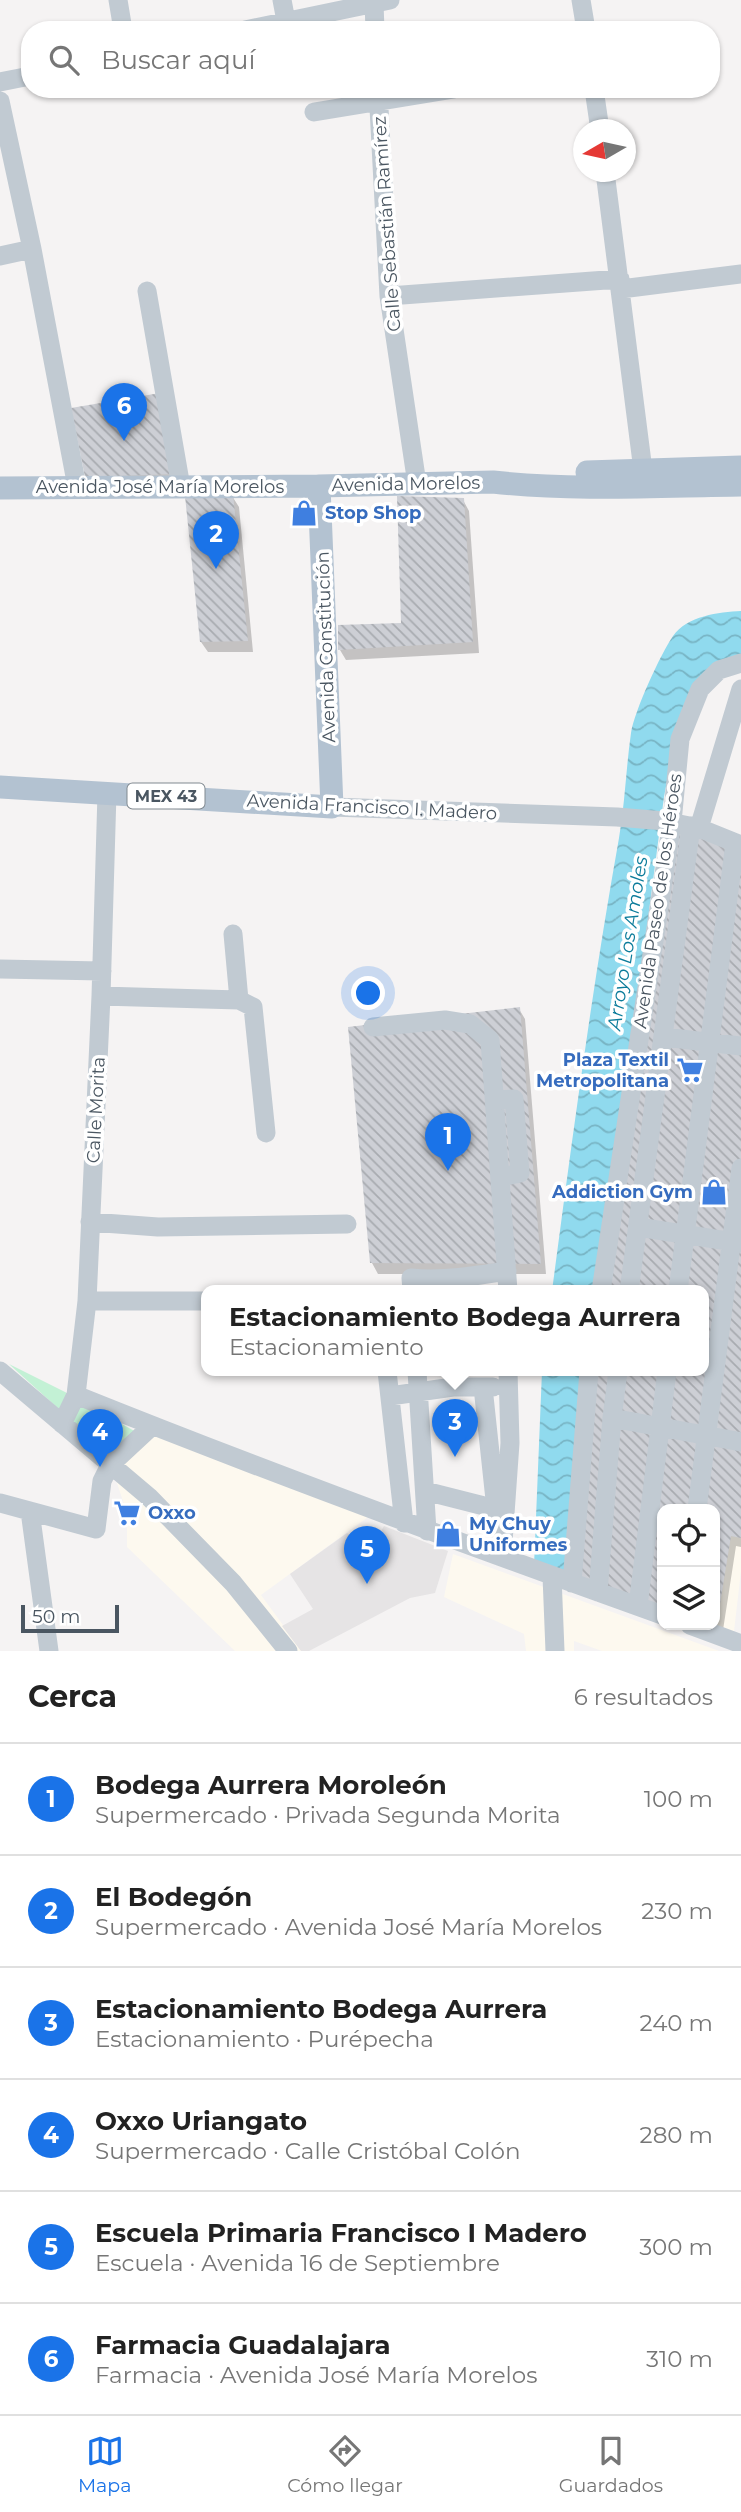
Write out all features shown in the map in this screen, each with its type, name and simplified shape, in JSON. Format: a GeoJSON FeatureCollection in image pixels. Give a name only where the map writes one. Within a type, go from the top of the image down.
{"type":"FeatureCollection","features":[{"type":"Feature","properties":{"kind":"main road"},"geometry":{"type":"LineString","coordinates":[[644,478],[741,467]]}},
{"type":"Feature","properties":{"kind":"main road","name":"Avenida Morelos"},"geometry":{"type":"LineString","coordinates":[[319,486],[493,482],[517,476],[644,478]]}},
{"type":"Feature","properties":{"kind":"main road"},"geometry":{"type":"LineString","coordinates":[[644,478],[741,485]]}},
{"type":"Feature","properties":{"kind":"main road","name":"Avenida José María Morelos"},"geometry":{"type":"LineString","coordinates":[[0,488],[319,486]]}},
{"type":"Feature","properties":{"kind":"main road","name":"Avenida Constitución"},"geometry":{"type":"LineString","coordinates":[[319,486],[332,807]]}},
{"type":"Feature","properties":{"kind":"main road","name":"Avenida Francisco I. Madero"},"geometry":{"type":"LineString","coordinates":[[0,787],[332,807]]}},
{"type":"Feature","properties":{"kind":"street"},"geometry":{"type":"LineString","coordinates":[[118,0],[122,21]]}},
{"type":"Feature","properties":{"kind":"street"},"geometry":{"type":"LineString","coordinates":[[282,0],[286,21],[382,2],[377,21]]}},
{"type":"Feature","properties":{"kind":"street"},"geometry":{"type":"LineString","coordinates":[[581,0],[584,21]]}},
{"type":"Feature","properties":{"kind":"street"},"geometry":{"type":"LineString","coordinates":[[0,82],[21,78]]}},
{"type":"Feature","properties":{"kind":"street"},"geometry":{"type":"LineString","coordinates":[[314,112],[368,98]]}},
{"type":"Feature","properties":{"kind":"street","name":"Calle Sebastián Ramírez"},"geometry":{"type":"LineString","coordinates":[[379,98],[389,296],[417,484]]}},
{"type":"Feature","properties":{"kind":"street"},"geometry":{"type":"LineString","coordinates":[[595,98],[598,119]]}},
{"type":"Feature","properties":{"kind":"street"},"geometry":{"type":"LineString","coordinates":[[0,101],[32,249],[77,487]]}},
{"type":"Feature","properties":{"kind":"street"},"geometry":{"type":"LineString","coordinates":[[606,182],[644,478]]}},
{"type":"Feature","properties":{"kind":"street"},"geometry":{"type":"LineString","coordinates":[[0,256],[32,249]]}},
{"type":"Feature","properties":{"kind":"street"},"geometry":{"type":"LineString","coordinates":[[389,296],[621,284],[741,274]]}},
{"type":"Feature","properties":{"kind":"street"},"geometry":{"type":"LineString","coordinates":[[147,291],[181,487]]}},
{"type":"Feature","properties":{"kind":"street","name":"Avenida Paseo de los Héroes"},"geometry":{"type":"LineString","coordinates":[[602,1285],[682,824],[680,739],[700,689],[719,670],[741,663]]}},
{"type":"Feature","properties":{"kind":"street"},"geometry":{"type":"LineString","coordinates":[[630,1285],[664,1037],[682,824],[741,689]]}},
{"type":"Feature","properties":{"kind":"street","name":"Calle Morita"},"geometry":{"type":"LineString","coordinates":[[62,1424],[76,1395],[87,1301],[107,793]]}},
{"type":"Feature","properties":{"kind":"street","name":"Avenida Francisco I. Madero"},"geometry":{"type":"LineString","coordinates":[[332,807],[617,817],[682,824],[738,844]]}},
{"type":"Feature","properties":{"kind":"street"},"geometry":{"type":"LineString","coordinates":[[679,1285],[709,1043],[738,844]]}},
{"type":"Feature","properties":{"kind":"street"},"geometry":{"type":"LineString","coordinates":[[233,934],[239,1000]]}},
{"type":"Feature","properties":{"kind":"street"},"geometry":{"type":"LineString","coordinates":[[0,969],[102,971]]}},
{"type":"Feature","properties":{"kind":"street"},"geometry":{"type":"LineString","coordinates":[[101,996],[239,1000],[253,1007],[266,1133]]}},
{"type":"Feature","properties":{"kind":"street"},"geometry":{"type":"LineString","coordinates":[[373,1027],[445,1020],[470,1024],[490,1041],[495,1100],[514,1098],[520,1173],[500,1177],[508,1281],[454,1276],[439,1280],[411,1278],[412,1285]]}},
{"type":"Feature","properties":{"kind":"street"},"geometry":{"type":"LineString","coordinates":[[664,1037],[741,1046]]}},
{"type":"Feature","properties":{"kind":"street"},"geometry":{"type":"LineString","coordinates":[[698,1504],[705,1436],[736,1243],[741,1168]]}},
{"type":"Feature","properties":{"kind":"street"},"geometry":{"type":"LineString","coordinates":[[90,1222],[158,1227],[347,1224]]}},
{"type":"Feature","properties":{"kind":"street"},"geometry":{"type":"LineString","coordinates":[[638,1227],[736,1243]]}},
{"type":"Feature","properties":{"kind":"street"},"geometry":{"type":"LineString","coordinates":[[87,1301],[201,1301]]}},
{"type":"Feature","properties":{"kind":"street"},"geometry":{"type":"LineString","coordinates":[[0,1371],[149,1497],[233,1583],[288,1651]]}},
{"type":"Feature","properties":{"kind":"street"},"geometry":{"type":"LineString","coordinates":[[388,1376],[404,1522]]}},
{"type":"Feature","properties":{"kind":"street"},"geometry":{"type":"LineString","coordinates":[[417,1376],[427,1531]]}},
{"type":"Feature","properties":{"kind":"street"},"geometry":{"type":"LineString","coordinates":[[572,1583],[589,1376]]}},
{"type":"Feature","properties":{"kind":"street"},"geometry":{"type":"LineString","coordinates":[[598,1592],[617,1376]]}},
{"type":"Feature","properties":{"kind":"street"},"geometry":{"type":"LineString","coordinates":[[638,1606],[666,1376]]}},
{"type":"Feature","properties":{"kind":"street"},"geometry":{"type":"LineString","coordinates":[[390,1396],[453,1387],[483,1387],[508,1379],[510,1443],[502,1556]]}},
{"type":"Feature","properties":{"kind":"street"},"geometry":{"type":"LineString","coordinates":[[425,1491],[496,1509],[483,1387]]}},
{"type":"Feature","properties":{"kind":"street"},"geometry":{"type":"LineString","coordinates":[[76,1395],[427,1531],[657,1613]]}},
{"type":"Feature","properties":{"kind":"street"},"geometry":{"type":"LineString","coordinates":[[612,1419],[741,1442]]}},
{"type":"Feature","properties":{"kind":"street"},"geometry":{"type":"LineString","coordinates":[[0,1503],[96,1529],[102,1481],[110,1465],[152,1426]]}},
{"type":"Feature","properties":{"kind":"street"},"geometry":{"type":"LineString","coordinates":[[30,1511],[49,1650]]}},
{"type":"Feature","properties":{"kind":"street"},"geometry":{"type":"LineString","coordinates":[[552,1576],[555,1651]]}},
{"type":"Feature","properties":{"kind":"street"},"geometry":{"type":"LineString","coordinates":[[703,1630],[741,1644]]}},
{"type":"Feature","properties":{"kind":"shaded area"},"geometry":{"type":"Polygon","coordinates":[[[153,1427],[368,1517],[261,1595],[302,1651],[235,1651],[127,1547],[127,1513],[111,1465],[153,1427]]]}},
{"type":"Feature","properties":{"kind":"shaded area"},"geometry":{"type":"Polygon","coordinates":[[[384,1526],[448,1551],[435,1593],[410,1598],[309,1651],[301,1651],[282,1626],[313,1609],[290,1574],[347,1533],[372,1548],[384,1526]]]}},
{"type":"Feature","properties":{"kind":"shaded area"},"geometry":{"type":"Polygon","coordinates":[[[731,1536],[741,1538],[741,1571],[733,1640],[715,1634],[716,1630],[720,1630],[720,1603],[731,1536]]]}},
{"type":"Feature","properties":{"kind":"shaded area"},"geometry":{"type":"Polygon","coordinates":[[[453,1554],[719,1651],[602,1651],[574,1641],[574,1651],[526,1651],[524,1634],[444,1597],[453,1554]]]}},
{"type":"Feature","properties":{"kind":"green space"},"geometry":{"type":"Polygon","coordinates":[[[9,1364],[69,1394],[136,1432],[113,1458],[9,1364]]]}},
{"type":"Feature","properties":{"kind":"water","name":"Arroyo Los Amoles"},"geometry":{"type":"Polygon","coordinates":[[[741,611],[741,660],[719,667],[675,739],[664,797],[600,1285],[553,1285],[591,1008],[621,825],[633,724],[655,669],[673,636],[686,624],[704,616],[741,611]]]}},
{"type":"Feature","properties":{"kind":"water"},"geometry":{"type":"Polygon","coordinates":[[[542,1376],[588,1376],[570,1580],[534,1566],[542,1376]]]}},
{"type":"Feature","properties":{"kind":"building"},"geometry":{"type":"Polygon","coordinates":[[[160,393],[177,474],[85,477],[71,408],[160,393]]]}},
{"type":"Feature","properties":{"kind":"building"},"geometry":{"type":"Polygon","coordinates":[[[233,494],[248,641],[200,642],[185,496],[233,494]]]}},
{"type":"Feature","properties":{"kind":"building"},"geometry":{"type":"Polygon","coordinates":[[[397,496],[464,498],[473,642],[338,650],[338,625],[401,623],[397,496]]]}},
{"type":"Feature","properties":{"kind":"building","name":"Plaza Textil Metropolitana"},"geometry":{"type":"Polygon","coordinates":[[[677,826],[741,850],[741,1538],[731,1536],[720,1603],[720,1504],[657,1504],[657,1609],[576,1575],[593,1376],[709,1376],[709,1285],[607,1285],[677,826]]]}},
{"type":"Feature","properties":{"kind":"building"},"geometry":{"type":"Polygon","coordinates":[[[520,1007],[541,1264],[370,1263],[348,1027],[520,1007]]]}},
{"type":"Feature","properties":{"kind":"place","name":"Farmacia Guadalajara"},"geometry":{"type":"Point","coordinates":[124,441]}},
{"type":"Feature","properties":{"kind":"place","name":"Stop Shop"},"geometry":{"type":"Point","coordinates":[304,513]}},
{"type":"Feature","properties":{"kind":"place","name":"El Bodegón"},"geometry":{"type":"Point","coordinates":[216,569]}},
{"type":"Feature","properties":{"kind":"place","name":"Plaza Textil Metropolitana"},"geometry":{"type":"Point","coordinates":[690,1070]}},
{"type":"Feature","properties":{"kind":"place","name":"Bodega Aurrera Moroleón"},"geometry":{"type":"Point","coordinates":[448,1171]}},
{"type":"Feature","properties":{"kind":"place","name":"Addiction Gym"},"geometry":{"type":"Point","coordinates":[714,1192]}},
{"type":"Feature","properties":{"kind":"place","name":"Estacionamiento Bodega Aurrera"},"geometry":{"type":"Point","coordinates":[455,1457]}},
{"type":"Feature","properties":{"kind":"place","name":"Oxxo Uriangato"},"geometry":{"type":"Point","coordinates":[100,1467]}},
{"type":"Feature","properties":{"kind":"place","name":"Oxxo"},"geometry":{"type":"Point","coordinates":[127,1513]}},
{"type":"Feature","properties":{"kind":"place","name":"My Chuy Uniformes"},"geometry":{"type":"Point","coordinates":[448,1534]}},
{"type":"Feature","properties":{"kind":"place","name":"Escuela Primaria Francisco I Madero"},"geometry":{"type":"Point","coordinates":[367,1584]}}]}
